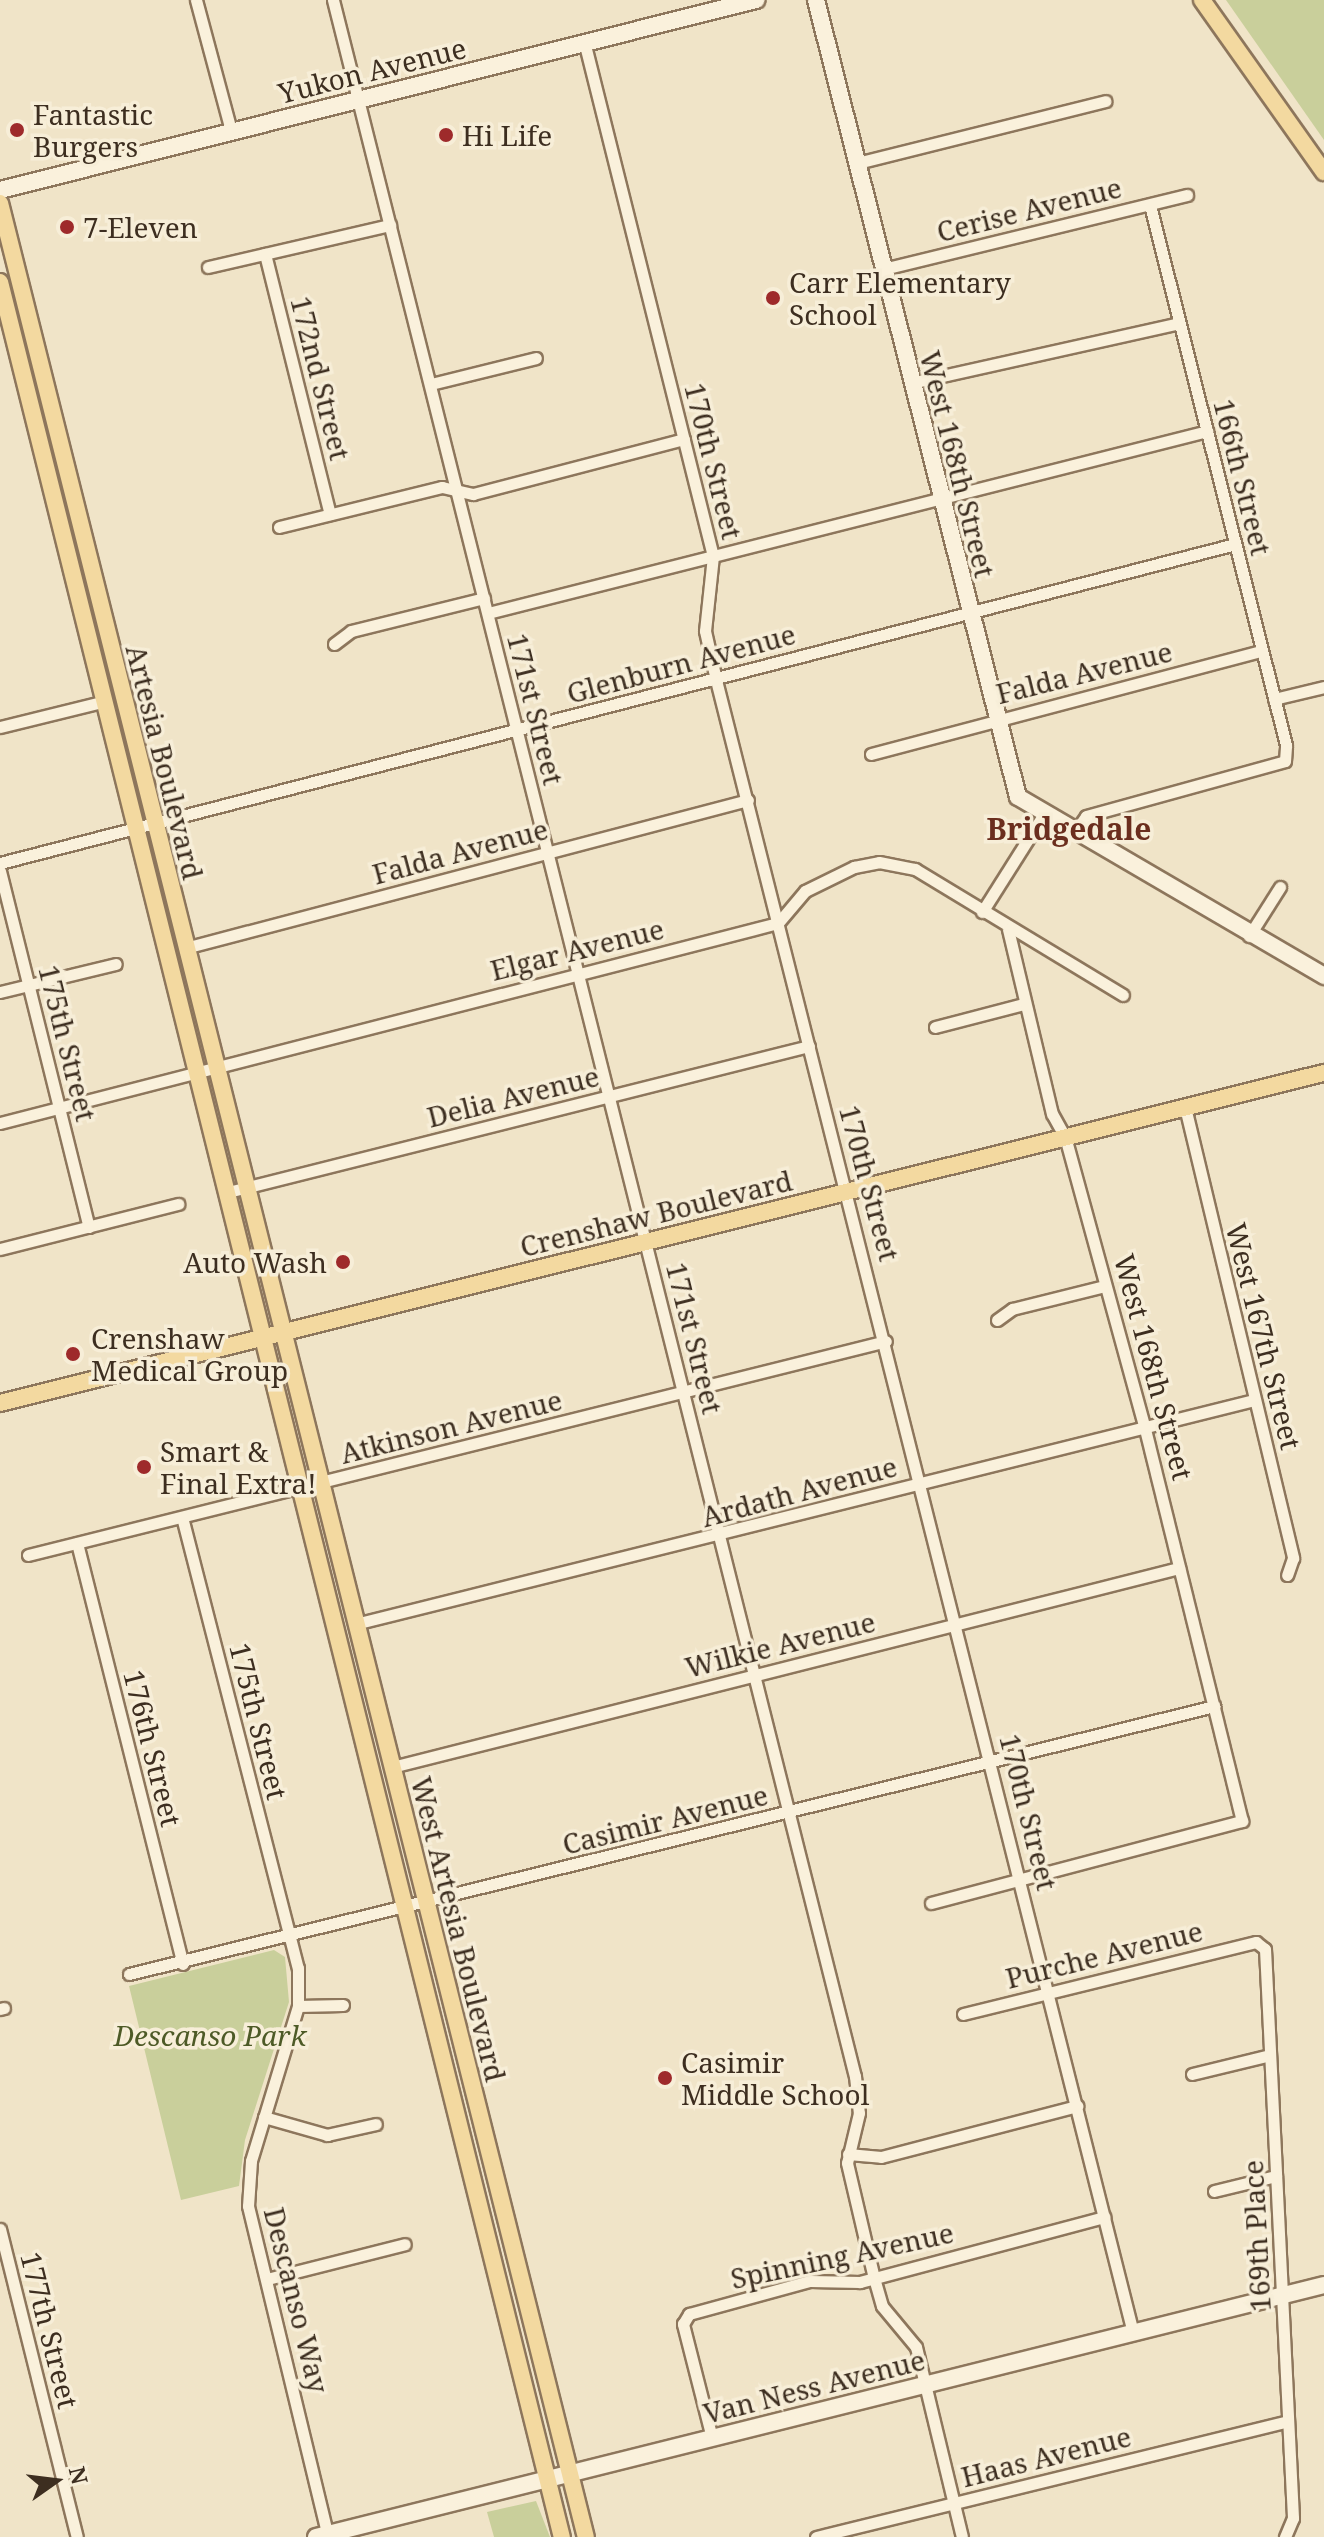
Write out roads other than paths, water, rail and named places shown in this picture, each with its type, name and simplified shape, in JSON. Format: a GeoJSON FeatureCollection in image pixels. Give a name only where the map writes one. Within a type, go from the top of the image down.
{"type":"FeatureCollection","features":[{"type":"Feature","properties":{"kind":"main road"},"geometry":{"type":"LineString","coordinates":[[1202,0],[1324,172]]}},
{"type":"Feature","properties":{"kind":"main road","name":"Artesia Boulevard"},"geometry":{"type":"LineString","coordinates":[[0,203],[146,829],[198,1072],[263,1338]]}},
{"type":"Feature","properties":{"kind":"main road","name":"Artesia Boulevard"},"geometry":{"type":"LineString","coordinates":[[0,282],[106,701],[185,948],[282,1333]]}},
{"type":"Feature","properties":{"kind":"main road","name":"Crenshaw Boulevard"},"geometry":{"type":"LineString","coordinates":[[0,1403],[1324,1073]]}},
{"type":"Feature","properties":{"kind":"main road","name":"West Artesia Boulevard"},"geometry":{"type":"LineString","coordinates":[[282,1333],[586,2537]]}},
{"type":"Feature","properties":{"kind":"main road","name":"West Artesia Boulevard"},"geometry":{"type":"LineString","coordinates":[[263,1338],[562,2537]]}},
{"type":"Feature","properties":{"kind":"street"},"geometry":{"type":"LineString","coordinates":[[196,0],[231,131]]}},
{"type":"Feature","properties":{"kind":"street","name":"171st Street"},"geometry":{"type":"LineString","coordinates":[[333,0],[858,2088],[859,2113],[848,2154],[874,2278],[882,2306],[911,2336],[962,2537]]}},
{"type":"Feature","properties":{"kind":"street","name":"Yukon Avenue"},"geometry":{"type":"LineString","coordinates":[[0,190],[756,0]]}},
{"type":"Feature","properties":{"kind":"street","name":"West 168th Street"},"geometry":{"type":"LineString","coordinates":[[816,0],[968,613],[1018,797],[1249,936],[1324,976]]}},
{"type":"Feature","properties":{"kind":"street","name":"170th Street"},"geometry":{"type":"LineString","coordinates":[[585,45],[713,556],[705,631],[716,680],[958,1625],[1133,2333]]}},
{"type":"Feature","properties":{"kind":"street"},"geometry":{"type":"LineString","coordinates":[[857,163],[1105,101]]}},
{"type":"Feature","properties":{"kind":"street","name":"Cerise Avenue"},"geometry":{"type":"LineString","coordinates":[[883,269],[1187,195]]}},
{"type":"Feature","properties":{"kind":"street","name":"166th Street"},"geometry":{"type":"LineString","coordinates":[[1075,832],[1086,816],[1285,761],[1274,699],[1150,205]]}},
{"type":"Feature","properties":{"kind":"street"},"geometry":{"type":"LineString","coordinates":[[208,267],[390,225]]}},
{"type":"Feature","properties":{"kind":"street","name":"172nd Street"},"geometry":{"type":"LineString","coordinates":[[265,254],[330,514]]}},
{"type":"Feature","properties":{"kind":"street"},"geometry":{"type":"LineString","coordinates":[[911,383],[1179,323]]}},
{"type":"Feature","properties":{"kind":"street"},"geometry":{"type":"LineString","coordinates":[[431,384],[536,358]]}},
{"type":"Feature","properties":{"kind":"street"},"geometry":{"type":"LineString","coordinates":[[488,613],[1207,431]]}},
{"type":"Feature","properties":{"kind":"street"},"geometry":{"type":"LineString","coordinates":[[279,527],[442,487],[457,494],[684,439]]}},
{"type":"Feature","properties":{"kind":"street","name":"Glenburn Avenue"},"geometry":{"type":"LineString","coordinates":[[0,863],[146,829],[518,733],[1235,544]]}},
{"type":"Feature","properties":{"kind":"street"},"geometry":{"type":"LineString","coordinates":[[334,644],[351,631],[484,598]]}},
{"type":"Feature","properties":{"kind":"street","name":"Falda Avenue"},"geometry":{"type":"LineString","coordinates":[[871,754],[1262,651]]}},
{"type":"Feature","properties":{"kind":"street"},"geometry":{"type":"LineString","coordinates":[[1274,699],[1324,687]]}},
{"type":"Feature","properties":{"kind":"street"},"geometry":{"type":"LineString","coordinates":[[0,727],[106,701]]}},
{"type":"Feature","properties":{"kind":"street","name":"Falda Avenue"},"geometry":{"type":"LineString","coordinates":[[185,948],[748,800]]}},
{"type":"Feature","properties":{"kind":"street"},"geometry":{"type":"LineString","coordinates":[[982,912],[1044,814]]}},
{"type":"Feature","properties":{"kind":"street"},"geometry":{"type":"LineString","coordinates":[[778,923],[805,891],[854,867],[879,862],[915,869],[1008,929],[1123,995]]}},
{"type":"Feature","properties":{"kind":"street","name":"175th Street"},"geometry":{"type":"LineString","coordinates":[[0,871],[89,1227]]}},
{"type":"Feature","properties":{"kind":"street"},"geometry":{"type":"LineString","coordinates":[[1249,936],[1280,887]]}},
{"type":"Feature","properties":{"kind":"street","name":"Elgar Avenue"},"geometry":{"type":"LineString","coordinates":[[0,1123],[778,923]]}},
{"type":"Feature","properties":{"kind":"street","name":"West 168th Street"},"geometry":{"type":"LineString","coordinates":[[1008,929],[1023,1004],[1052,1114],[1065,1137],[1145,1429],[1242,1821],[1021,1878]]}},
{"type":"Feature","properties":{"kind":"street"},"geometry":{"type":"LineString","coordinates":[[0,992],[116,964]]}},
{"type":"Feature","properties":{"kind":"street"},"geometry":{"type":"LineString","coordinates":[[935,1027],[1023,1004]]}},
{"type":"Feature","properties":{"kind":"street","name":"Delia Avenue"},"geometry":{"type":"LineString","coordinates":[[228,1192],[809,1046]]}},
{"type":"Feature","properties":{"kind":"street","name":"West 167th Street"},"geometry":{"type":"LineString","coordinates":[[1185,1107],[1293,1558],[1287,1575]]}},
{"type":"Feature","properties":{"kind":"street"},"geometry":{"type":"LineString","coordinates":[[0,1249],[178,1204]]}},
{"type":"Feature","properties":{"kind":"street"},"geometry":{"type":"LineString","coordinates":[[997,1320],[1012,1309],[1105,1286]]}},
{"type":"Feature","properties":{"kind":"street","name":"Atkinson Avenue"},"geometry":{"type":"LineString","coordinates":[[28,1555],[886,1341]]}},
{"type":"Feature","properties":{"kind":"street","name":"Ardath Avenue"},"geometry":{"type":"LineString","coordinates":[[355,1624],[720,1537],[1254,1400]]}},
{"type":"Feature","properties":{"kind":"street","name":"175th Street"},"geometry":{"type":"LineString","coordinates":[[182,1517],[290,1938]]}},
{"type":"Feature","properties":{"kind":"street","name":"176th Street"},"geometry":{"type":"LineString","coordinates":[[77,1543],[183,1964]]}},
{"type":"Feature","properties":{"kind":"street","name":"Wilkie Avenue"},"geometry":{"type":"LineString","coordinates":[[392,1767],[1179,1568]]}},
{"type":"Feature","properties":{"kind":"street","name":"Casimir Avenue"},"geometry":{"type":"LineString","coordinates":[[129,1974],[183,1964],[426,1905],[1214,1706]]}},
{"type":"Feature","properties":{"kind":"street"},"geometry":{"type":"LineString","coordinates":[[931,1903],[1021,1878]]}},
{"type":"Feature","properties":{"kind":"street","name":"Descanso Way"},"geometry":{"type":"LineString","coordinates":[[290,1938],[298,1968],[298,2006],[247,2182],[324,2536]]}},
{"type":"Feature","properties":{"kind":"street","name":"Purche Avenue"},"geometry":{"type":"LineString","coordinates":[[963,2014],[1256,1942]]}},
{"type":"Feature","properties":{"kind":"street","name":"169th Place"},"geometry":{"type":"LineString","coordinates":[[1256,1942],[1265,1949],[1283,2296],[1288,2534]]}},
{"type":"Feature","properties":{"kind":"street"},"geometry":{"type":"LineString","coordinates":[[298,2006],[343,2005]]}},
{"type":"Feature","properties":{"kind":"street"},"geometry":{"type":"LineString","coordinates":[[1192,2074],[1270,2055]]}},
{"type":"Feature","properties":{"kind":"street"},"geometry":{"type":"LineString","coordinates":[[848,2154],[881,2157],[1077,2106]]}},
{"type":"Feature","properties":{"kind":"street"},"geometry":{"type":"LineString","coordinates":[[264,2117],[318,2134],[376,2124]]}},
{"type":"Feature","properties":{"kind":"street"},"geometry":{"type":"LineString","coordinates":[[1214,2191],[1276,2176]]}},
{"type":"Feature","properties":{"kind":"street","name":"Spinning Avenue"},"geometry":{"type":"LineString","coordinates":[[712,2438],[684,2318],[810,2281],[874,2278],[1105,2217]]}},
{"type":"Feature","properties":{"kind":"street","name":"177th Street"},"geometry":{"type":"LineString","coordinates":[[0,2229],[77,2537]]}},
{"type":"Feature","properties":{"kind":"street"},"geometry":{"type":"LineString","coordinates":[[267,2279],[405,2244]]}},
{"type":"Feature","properties":{"kind":"street","name":"Van Ness Avenue"},"geometry":{"type":"LineString","coordinates":[[324,2536],[1324,2285]]}},
{"type":"Feature","properties":{"kind":"street","name":"Haas Avenue"},"geometry":{"type":"LineString","coordinates":[[816,2537],[1287,2421]]}},
{"type":"Feature","properties":{"kind":"place","name":"Fantastic Burgers"},"geometry":{"type":"Point","coordinates":[17,130]}},
{"type":"Feature","properties":{"kind":"place","name":"Hi Life"},"geometry":{"type":"Point","coordinates":[446,135]}},
{"type":"Feature","properties":{"kind":"place","name":"7-Eleven"},"geometry":{"type":"Point","coordinates":[67,227]}},
{"type":"Feature","properties":{"kind":"place","name":"Carr Elementary School"},"geometry":{"type":"Point","coordinates":[773,298]}},
{"type":"Feature","properties":{"kind":"place","name":"Auto Wash"},"geometry":{"type":"Point","coordinates":[343,1262]}},
{"type":"Feature","properties":{"kind":"place","name":"Crenshaw Medical Group"},"geometry":{"type":"Point","coordinates":[73,1354]}},
{"type":"Feature","properties":{"kind":"place","name":"Smart & Final Extra!"},"geometry":{"type":"Point","coordinates":[144,1467]}},
{"type":"Feature","properties":{"kind":"place","name":"Casimir Middle School"},"geometry":{"type":"Point","coordinates":[665,2078]}},
{"type":"Feature","properties":{"kind":"district","name":"Bridgedale"},"geometry":{"type":"Point","coordinates":[1069,829]}},
{"type":"Feature","properties":{"kind":"park label","name":"Descanso Park"},"geometry":{"type":"Point","coordinates":[210,2035]}}]}
